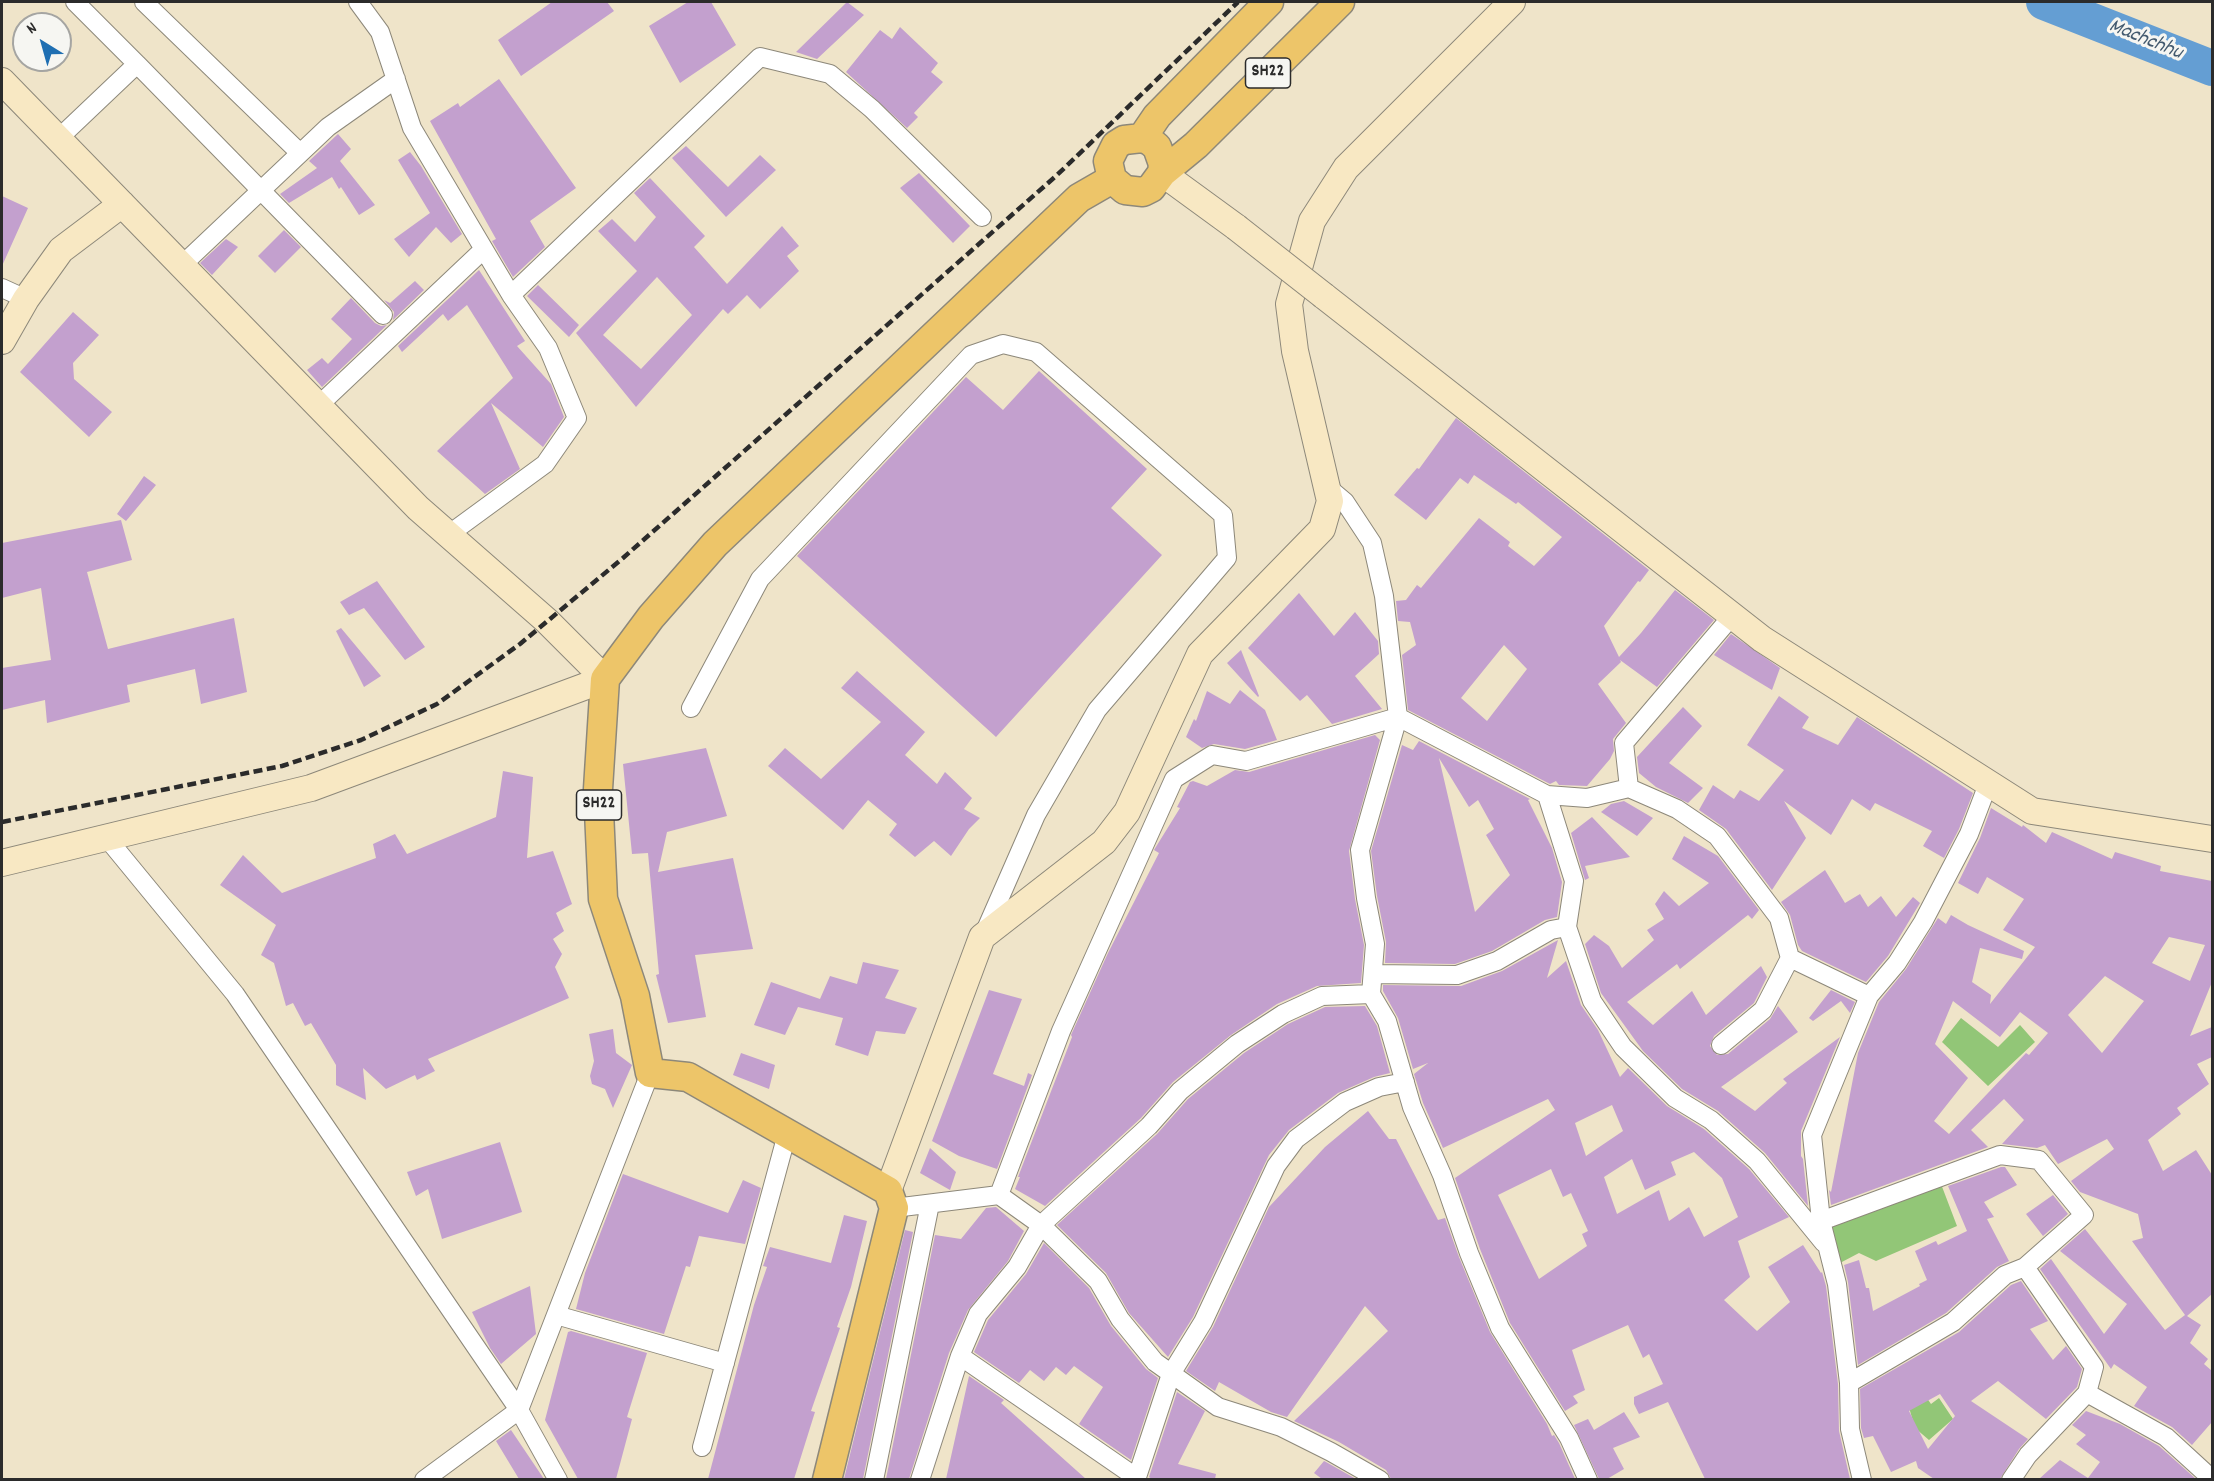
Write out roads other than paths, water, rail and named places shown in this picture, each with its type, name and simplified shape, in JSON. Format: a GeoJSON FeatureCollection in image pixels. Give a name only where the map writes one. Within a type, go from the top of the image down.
{"type":"FeatureCollection","features":[{"type":"Feature","properties":{"kind":"main road","name":"SH22"},"geometry":{"type":"LineString","coordinates":[[1269,2],[1149,127],[1116,145],[1108,161],[1112,178],[1125,190],[1143,192],[1158,182],[1162,173],[1196,145],[1340,2]]}},
{"type":"Feature","properties":{"kind":"main road"},"geometry":{"type":"LineString","coordinates":[[1149,127],[1150,141],[1157,147],[1164,164],[1162,173]]}},
{"type":"Feature","properties":{"kind":"main road"},"geometry":{"type":"LineString","coordinates":[[605,679],[651,617],[715,544],[1079,198],[1112,178]]}},
{"type":"Feature","properties":{"kind":"main road","name":"SH22"},"geometry":{"type":"LineString","coordinates":[[605,679],[598,789],[603,899],[635,996],[650,1073]]}},
{"type":"Feature","properties":{"kind":"main road"},"geometry":{"type":"LineString","coordinates":[[650,1073],[688,1077],[787,1134],[891,1199],[827,1479]]}},
{"type":"Feature","properties":{"kind":"street"},"geometry":{"type":"LineString","coordinates":[[75,2],[383,315]]}},
{"type":"Feature","properties":{"kind":"street"},"geometry":{"type":"LineString","coordinates":[[144,2],[300,153]]}},
{"type":"Feature","properties":{"kind":"street"},"geometry":{"type":"LineString","coordinates":[[358,2],[380,32],[412,128],[483,250],[548,348],[577,418],[545,464],[448,535]]}},
{"type":"Feature","properties":{"kind":"street"},"geometry":{"type":"LineString","coordinates":[[982,937],[1104,842],[1127,812],[1200,654],[1226,630],[1322,529],[1330,501],[1295,351],[1289,304],[1312,221],[1346,168],[1512,2]]}},
{"type":"Feature","properties":{"kind":"street"},"geometry":{"type":"LineString","coordinates":[[511,295],[760,57],[830,74],[872,109],[982,217]]}},
{"type":"Feature","properties":{"kind":"street"},"geometry":{"type":"LineString","coordinates":[[58,139],[137,64]]}},
{"type":"Feature","properties":{"kind":"street"},"geometry":{"type":"LineString","coordinates":[[181,266],[328,127],[396,79]]}},
{"type":"Feature","properties":{"kind":"street"},"geometry":{"type":"LineString","coordinates":[[2,81],[417,508],[547,621],[605,679],[311,788],[2,863]]}},
{"type":"Feature","properties":{"kind":"street"},"geometry":{"type":"LineString","coordinates":[[1162,173],[1236,227],[1762,639],[1989,784],[2032,811],[2212,839]]}},
{"type":"Feature","properties":{"kind":"street"},"geometry":{"type":"LineString","coordinates":[[2,340],[26,299],[61,250],[122,204]]}},
{"type":"Feature","properties":{"kind":"street"},"geometry":{"type":"LineString","coordinates":[[318,406],[483,250]]}},
{"type":"Feature","properties":{"kind":"street"},"geometry":{"type":"LineString","coordinates":[[2,288],[26,299]]}},
{"type":"Feature","properties":{"kind":"street"},"geometry":{"type":"LineString","coordinates":[[691,708],[760,579],[971,355],[1003,344],[1036,352],[1223,515],[1227,558],[1097,710],[1036,815],[982,937],[891,1199],[930,1204],[999,1195],[1041,1225],[1098,1281],[1120,1319],[1155,1362],[1171,1374],[1218,1407],[1281,1427],[1380,1479]]}},
{"type":"Feature","properties":{"kind":"street"},"geometry":{"type":"LineString","coordinates":[[1326,486],[1345,502],[1372,543],[1384,596],[1398,717],[1360,850],[1375,944],[1371,994],[1387,1021],[1412,1107],[1442,1175],[1469,1253],[1500,1328],[1569,1438],[1588,1479]]}},
{"type":"Feature","properties":{"kind":"street"},"geometry":{"type":"LineString","coordinates":[[1629,788],[1624,743],[1732,616]]}},
{"type":"Feature","properties":{"kind":"street"},"geometry":{"type":"LineString","coordinates":[[999,1195],[1061,1031],[1174,779],[1212,755],[1246,761],[1398,717],[1548,795],[1587,798],[1629,788],[1677,809],[1717,836],[1779,918],[1790,958],[1762,1010],[1721,1046]]}},
{"type":"Feature","properties":{"kind":"street"},"geometry":{"type":"LineString","coordinates":[[1862,1479],[1850,1429],[1849,1383],[1837,1284],[1821,1221],[1812,1135],[1869,996],[1897,963],[1923,922],[1969,834],[1989,784]]}},
{"type":"Feature","properties":{"kind":"street"},"geometry":{"type":"LineString","coordinates":[[1548,795],[1574,881],[1567,927],[1592,1001],[1623,1047],[1675,1098],[1711,1120],[1757,1161],[1828,1250]]}},
{"type":"Feature","properties":{"kind":"street"},"geometry":{"type":"LineString","coordinates":[[106,837],[235,994],[519,1410],[558,1479]]}},
{"type":"Feature","properties":{"kind":"street"},"geometry":{"type":"LineString","coordinates":[[1373,974],[1457,975],[1497,961],[1551,930],[1567,927]]}},
{"type":"Feature","properties":{"kind":"street"},"geometry":{"type":"LineString","coordinates":[[1790,958],[1869,996]]}},
{"type":"Feature","properties":{"kind":"street"},"geometry":{"type":"LineString","coordinates":[[920,1479],[960,1356],[978,1314],[1017,1267],[1041,1225],[1149,1126],[1180,1091],[1237,1044],[1283,1014],[1322,996],[1371,994]]}},
{"type":"Feature","properties":{"kind":"street"},"geometry":{"type":"LineString","coordinates":[[424,1479],[519,1410],[650,1073]]}},
{"type":"Feature","properties":{"kind":"street"},"geometry":{"type":"LineString","coordinates":[[960,1356],[1136,1479],[1171,1374],[1203,1322],[1276,1166],[1296,1139],[1345,1102],[1379,1087],[1405,1082]]}},
{"type":"Feature","properties":{"kind":"street"},"geometry":{"type":"LineString","coordinates":[[702,1447],[787,1134]]}},
{"type":"Feature","properties":{"kind":"street"},"geometry":{"type":"LineString","coordinates":[[1821,1221],[2000,1155],[2038,1160],[2084,1215],[2025,1267],[2005,1275],[1953,1322],[1849,1383]]}},
{"type":"Feature","properties":{"kind":"street"},"geometry":{"type":"LineString","coordinates":[[874,1479],[930,1204]]}},
{"type":"Feature","properties":{"kind":"street"},"geometry":{"type":"LineString","coordinates":[[2011,1479],[2028,1455],[2087,1393],[2094,1367],[2025,1267]]}},
{"type":"Feature","properties":{"kind":"street"},"geometry":{"type":"LineString","coordinates":[[556,1315],[724,1363]]}},
{"type":"Feature","properties":{"kind":"street"},"geometry":{"type":"LineString","coordinates":[[2087,1393],[2166,1437],[2212,1479]]}},
{"type":"Feature","properties":{"kind":"waterway","name":"Machchhu"},"geometry":{"type":"LineString","coordinates":[[2044,2],[2212,68]]}},
{"type":"Feature","properties":{"kind":"railway"},"geometry":{"type":"LineString","coordinates":[[2,822],[282,766],[361,740],[437,704],[520,644],[623,558],[1056,176],[1238,2]]}}]}
